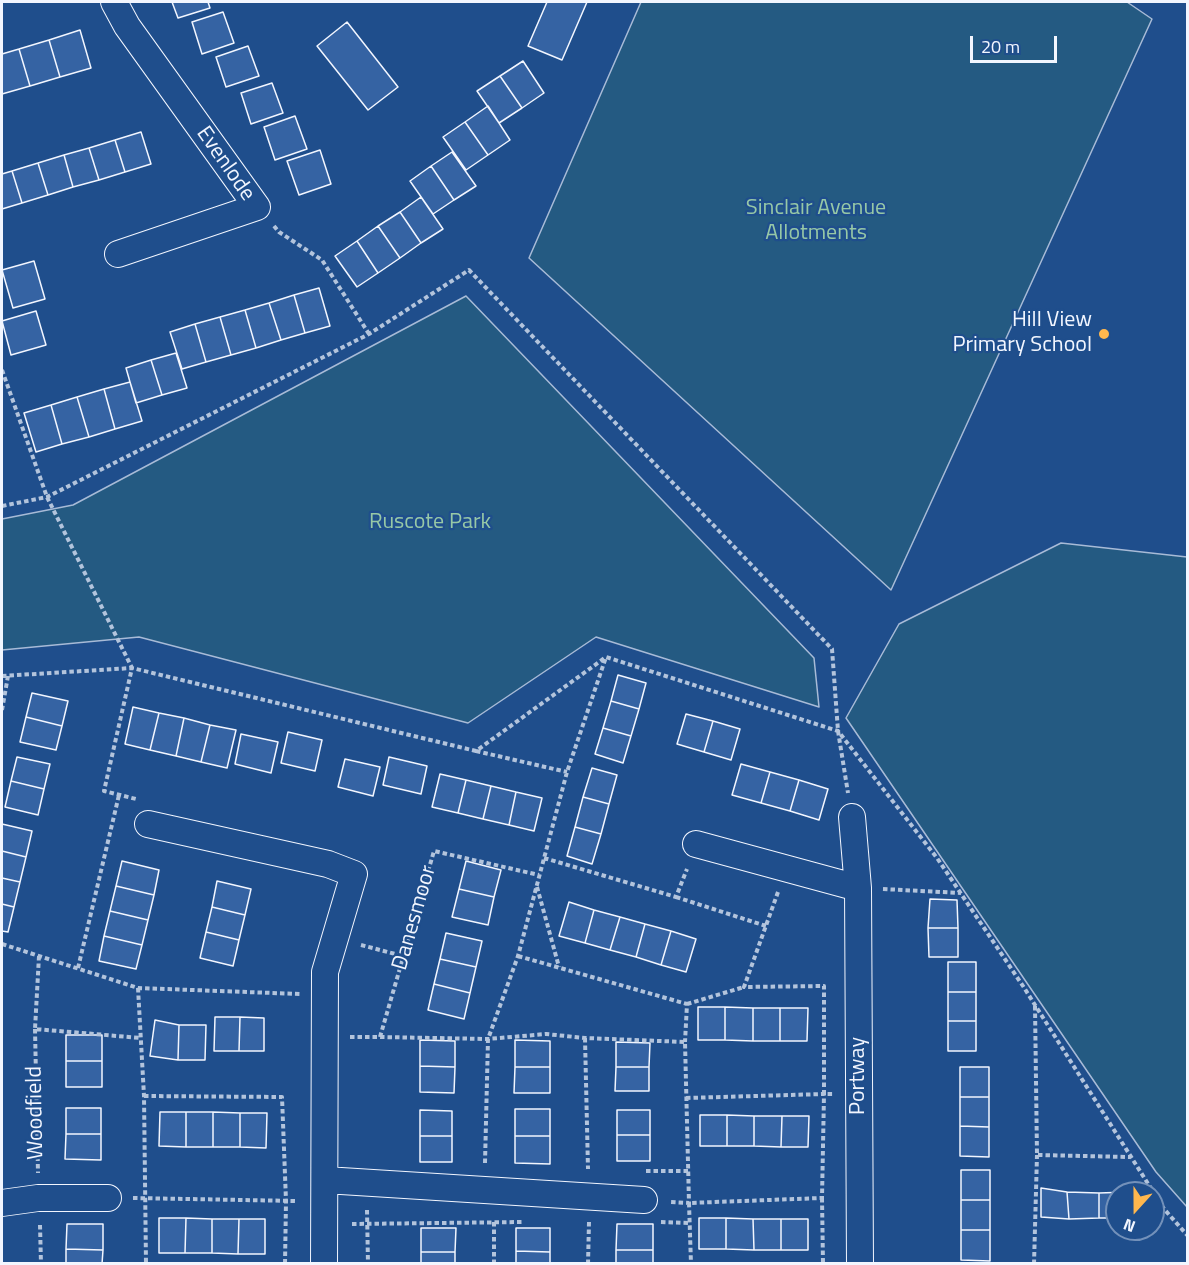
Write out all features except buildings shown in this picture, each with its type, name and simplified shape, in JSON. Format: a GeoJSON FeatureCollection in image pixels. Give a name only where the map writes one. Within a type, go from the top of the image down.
{"type":"FeatureCollection","features":[{"type":"Feature","properties":{"kind":"street","name":"Evenlode"},"geometry":{"type":"LineString","coordinates":[[114,2],[127,26],[257,207],[118,254]]}},
{"type":"Feature","properties":{"kind":"street","name":"Portway"},"geometry":{"type":"LineString","coordinates":[[852,817],[858,888],[860,1263]]}},
{"type":"Feature","properties":{"kind":"street"},"geometry":{"type":"LineString","coordinates":[[153,825],[328,864],[354,874],[325,972],[324,1263]]}},
{"type":"Feature","properties":{"kind":"street"},"geometry":{"type":"LineString","coordinates":[[696,844],[858,888]]}},
{"type":"Feature","properties":{"kind":"street"},"geometry":{"type":"LineString","coordinates":[[325,1202],[366,1183],[489,1191],[589,1209],[650,1211]]}},
{"type":"Feature","properties":{"kind":"street"},"geometry":{"type":"LineString","coordinates":[[2,1203],[38,1198],[108,1198]]}},
{"type":"Feature","properties":{"kind":"path"},"geometry":{"type":"LineString","coordinates":[[257,207],[279,232],[322,260],[369,334]]}},
{"type":"Feature","properties":{"kind":"path"},"geometry":{"type":"LineString","coordinates":[[2,506],[47,497],[369,334],[469,270],[832,649],[838,731],[852,817]]}},
{"type":"Feature","properties":{"kind":"path"},"geometry":{"type":"LineString","coordinates":[[2,370],[47,497],[132,668],[104,791],[137,799],[153,825]]}},
{"type":"Feature","properties":{"kind":"path"},"geometry":{"type":"LineString","coordinates":[[606,657],[838,731],[937,858],[1035,1005],[1164,1209],[1188,1236]]}},
{"type":"Feature","properties":{"kind":"path"},"geometry":{"type":"LineString","coordinates":[[476,751],[606,657]]}},
{"type":"Feature","properties":{"kind":"path"},"geometry":{"type":"LineString","coordinates":[[494,1263],[494,1223],[489,1191],[488,1039],[518,956],[567,772],[606,657]]}},
{"type":"Feature","properties":{"kind":"path"},"geometry":{"type":"LineString","coordinates":[[2,676],[132,668],[567,772]]}},
{"type":"Feature","properties":{"kind":"path"},"geometry":{"type":"LineString","coordinates":[[2,710],[8,676]]}},
{"type":"Feature","properties":{"kind":"path"},"geometry":{"type":"LineString","coordinates":[[78,968],[119,795]]}},
{"type":"Feature","properties":{"kind":"path"},"geometry":{"type":"LineString","coordinates":[[676,897],[696,844]]}},
{"type":"Feature","properties":{"kind":"path","name":"Danesmoor"},"geometry":{"type":"LineString","coordinates":[[380,1037],[434,851],[539,875]]}},
{"type":"Feature","properties":{"kind":"path"},"geometry":{"type":"LineString","coordinates":[[544,858],[766,926]]}},
{"type":"Feature","properties":{"kind":"path"},"geometry":{"type":"LineString","coordinates":[[744,987],[787,869]]}},
{"type":"Feature","properties":{"kind":"path"},"geometry":{"type":"LineString","coordinates":[[537,886],[560,968]]}},
{"type":"Feature","properties":{"kind":"path"},"geometry":{"type":"LineString","coordinates":[[858,888],[961,893]]}},
{"type":"Feature","properties":{"kind":"path"},"geometry":{"type":"LineString","coordinates":[[335,938],[403,957]]}},
{"type":"Feature","properties":{"kind":"path"},"geometry":{"type":"LineString","coordinates":[[2,944],[138,988],[325,994]]}},
{"type":"Feature","properties":{"kind":"path","name":"Woodfield"},"geometry":{"type":"LineString","coordinates":[[39,956],[34,1029],[41,1263]]}},
{"type":"Feature","properties":{"kind":"path"},"geometry":{"type":"LineString","coordinates":[[518,956],[687,1004],[744,987],[824,986],[824,1094],[859,1094]]}},
{"type":"Feature","properties":{"kind":"path"},"geometry":{"type":"LineString","coordinates":[[138,988],[144,1096],[146,1263]]}},
{"type":"Feature","properties":{"kind":"path"},"geometry":{"type":"LineString","coordinates":[[687,1004],[685,1042],[691,1263]]}},
{"type":"Feature","properties":{"kind":"path"},"geometry":{"type":"LineString","coordinates":[[1034,1263],[1037,1155],[1035,1005]]}},
{"type":"Feature","properties":{"kind":"path"},"geometry":{"type":"LineString","coordinates":[[34,1029],[141,1038]]}},
{"type":"Feature","properties":{"kind":"path"},"geometry":{"type":"LineString","coordinates":[[325,1037],[488,1039],[546,1034],[685,1042]]}},
{"type":"Feature","properties":{"kind":"path"},"geometry":{"type":"LineString","coordinates":[[585,1038],[588,1263]]}},
{"type":"Feature","properties":{"kind":"path","name":"Portway"},"geometry":{"type":"LineString","coordinates":[[686,1098],[824,1094],[823,1263]]}},
{"type":"Feature","properties":{"kind":"path"},"geometry":{"type":"LineString","coordinates":[[144,1096],[282,1097],[286,1201],[285,1263]]}},
{"type":"Feature","properties":{"kind":"path"},"geometry":{"type":"LineString","coordinates":[[1037,1155],[1131,1156]]}},
{"type":"Feature","properties":{"kind":"path"},"geometry":{"type":"LineString","coordinates":[[366,1183],[368,1263]]}},
{"type":"Feature","properties":{"kind":"path"},"geometry":{"type":"LineString","coordinates":[[650,1211],[689,1203],[822,1198]]}},
{"type":"Feature","properties":{"kind":"path"},"geometry":{"type":"LineString","coordinates":[[144,1199],[325,1202],[494,1223],[530,1222]]}},
{"type":"Feature","properties":{"kind":"path"},"geometry":{"type":"LineString","coordinates":[[589,1209],[600,1222]]}},
{"type":"Feature","properties":{"kind":"path"},"geometry":{"type":"LineString","coordinates":[[650,1211],[689,1223]]}},
{"type":"Feature","properties":{"kind":"green space","name":"Sinclair Avenue Allotments"},"geometry":{"type":"Polygon","coordinates":[[[641,2],[1127,2],[1152,19],[891,590],[529,258],[641,2]]]}},
{"type":"Feature","properties":{"kind":"green space","name":"Ruscote Park"},"geometry":{"type":"Polygon","coordinates":[[[466,296],[814,658],[819,707],[596,637],[468,723],[139,637],[2,650],[2,519],[73,505],[466,296]]]}},
{"type":"Feature","properties":{"kind":"green space"},"geometry":{"type":"Polygon","coordinates":[[[1061,543],[1187,557],[1187,1207],[1156,1172],[846,718],[899,624],[1061,543]]]}},
{"type":"Feature","properties":{"kind":"place","name":"Hill View Primary School"},"geometry":{"type":"Point","coordinates":[1104,334]}}]}
